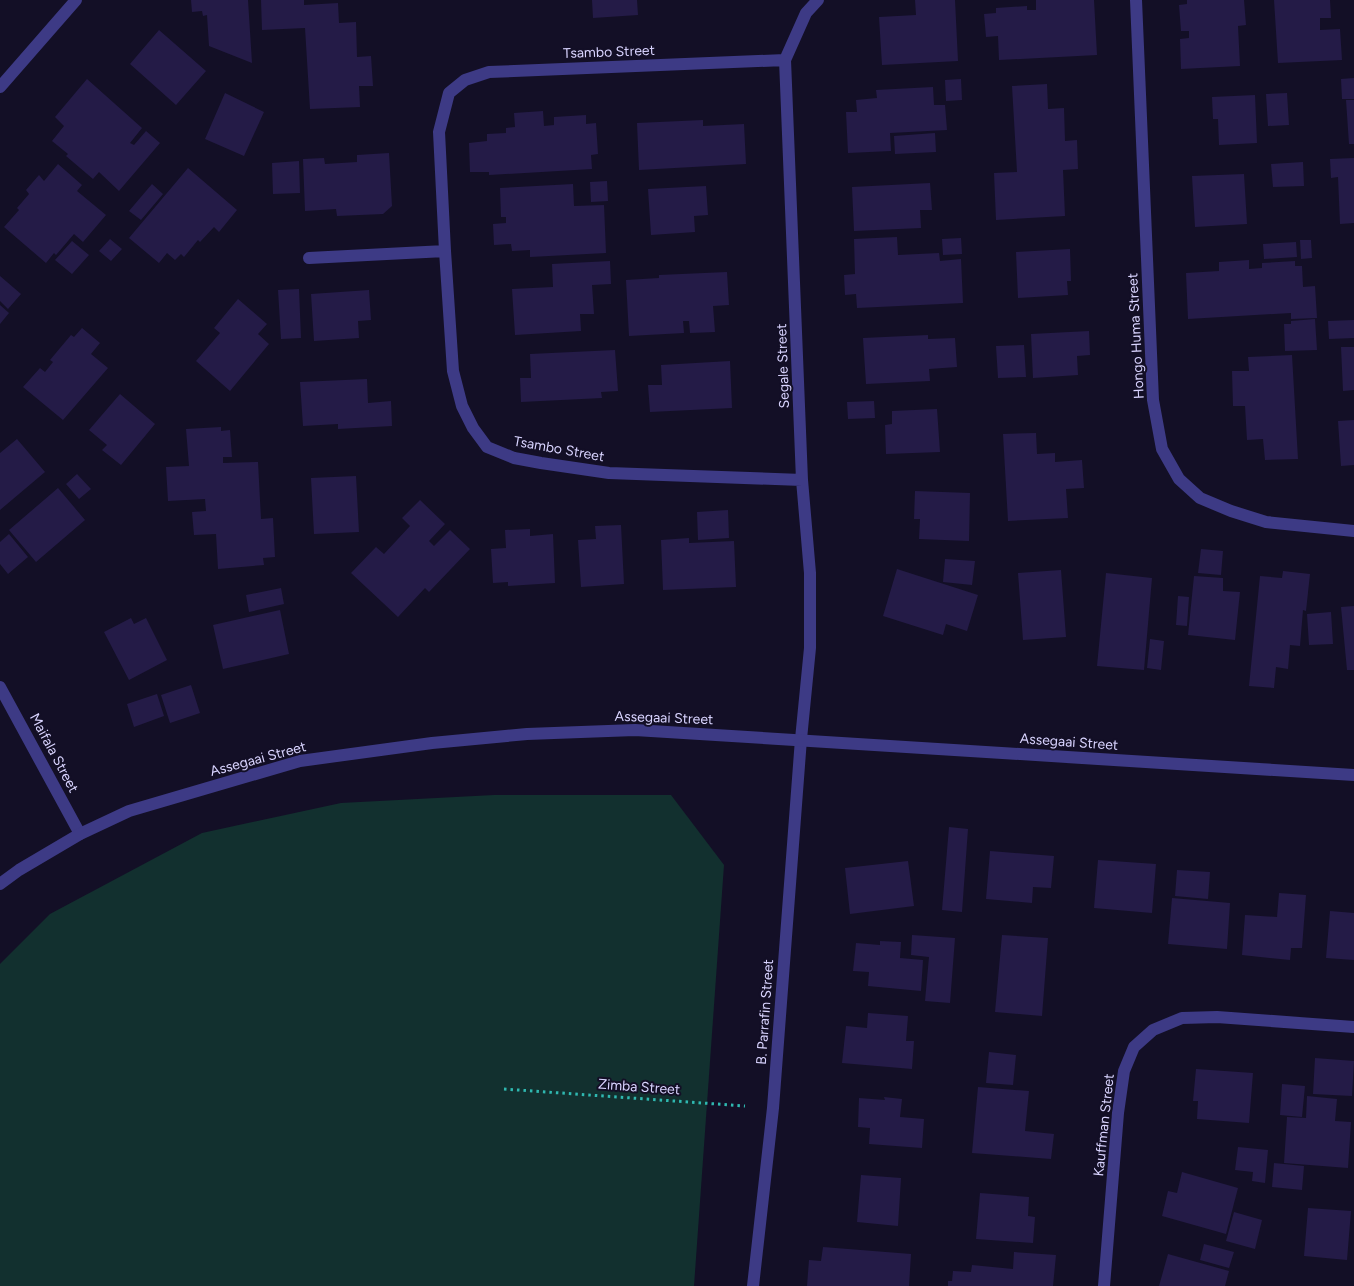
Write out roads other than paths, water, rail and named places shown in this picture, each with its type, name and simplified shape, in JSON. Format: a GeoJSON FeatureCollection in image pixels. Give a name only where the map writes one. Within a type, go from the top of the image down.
{"type":"FeatureCollection","features":[{"type":"Feature","properties":{"kind":"street"},"geometry":{"type":"LineString","coordinates":[[0,87],[76,0]]}},
{"type":"Feature","properties":{"kind":"street","name":"Segale Street"},"geometry":{"type":"LineString","coordinates":[[801,740],[810,648],[810,573],[802,480],[785,60],[806,13],[818,0]]}},
{"type":"Feature","properties":{"kind":"street","name":"Hongo Huma Street"},"geometry":{"type":"LineString","coordinates":[[1136,0],[1153,400],[1162,449],[1179,479],[1200,498],[1231,511],[1266,522],[1354,531]]}},
{"type":"Feature","properties":{"kind":"street","name":"Tsambo Street"},"geometry":{"type":"LineString","coordinates":[[785,60],[489,72],[466,80],[449,93],[439,132],[453,371],[462,406],[473,428],[487,447],[514,458],[609,473],[802,480]]}},
{"type":"Feature","properties":{"kind":"street"},"geometry":{"type":"LineString","coordinates":[[308,258],[445,251]]}},
{"type":"Feature","properties":{"kind":"street","name":"Maifala Street"},"geometry":{"type":"LineString","coordinates":[[0,688],[80,834]]}},
{"type":"Feature","properties":{"kind":"street","name":"Assegaai Street"},"geometry":{"type":"LineString","coordinates":[[0,884],[19,870],[80,834],[129,811],[300,761],[432,743],[527,734],[635,730],[1354,775]]}},
{"type":"Feature","properties":{"kind":"street","name":"B. Parrafin Street"},"geometry":{"type":"LineString","coordinates":[[753,1286],[773,1108],[801,740]]}},
{"type":"Feature","properties":{"kind":"street","name":"Kauffman Street"},"geometry":{"type":"LineString","coordinates":[[1104,1286],[1118,1113],[1124,1071],[1134,1047],[1153,1030],[1182,1018],[1217,1017],[1354,1028]]}}]}
